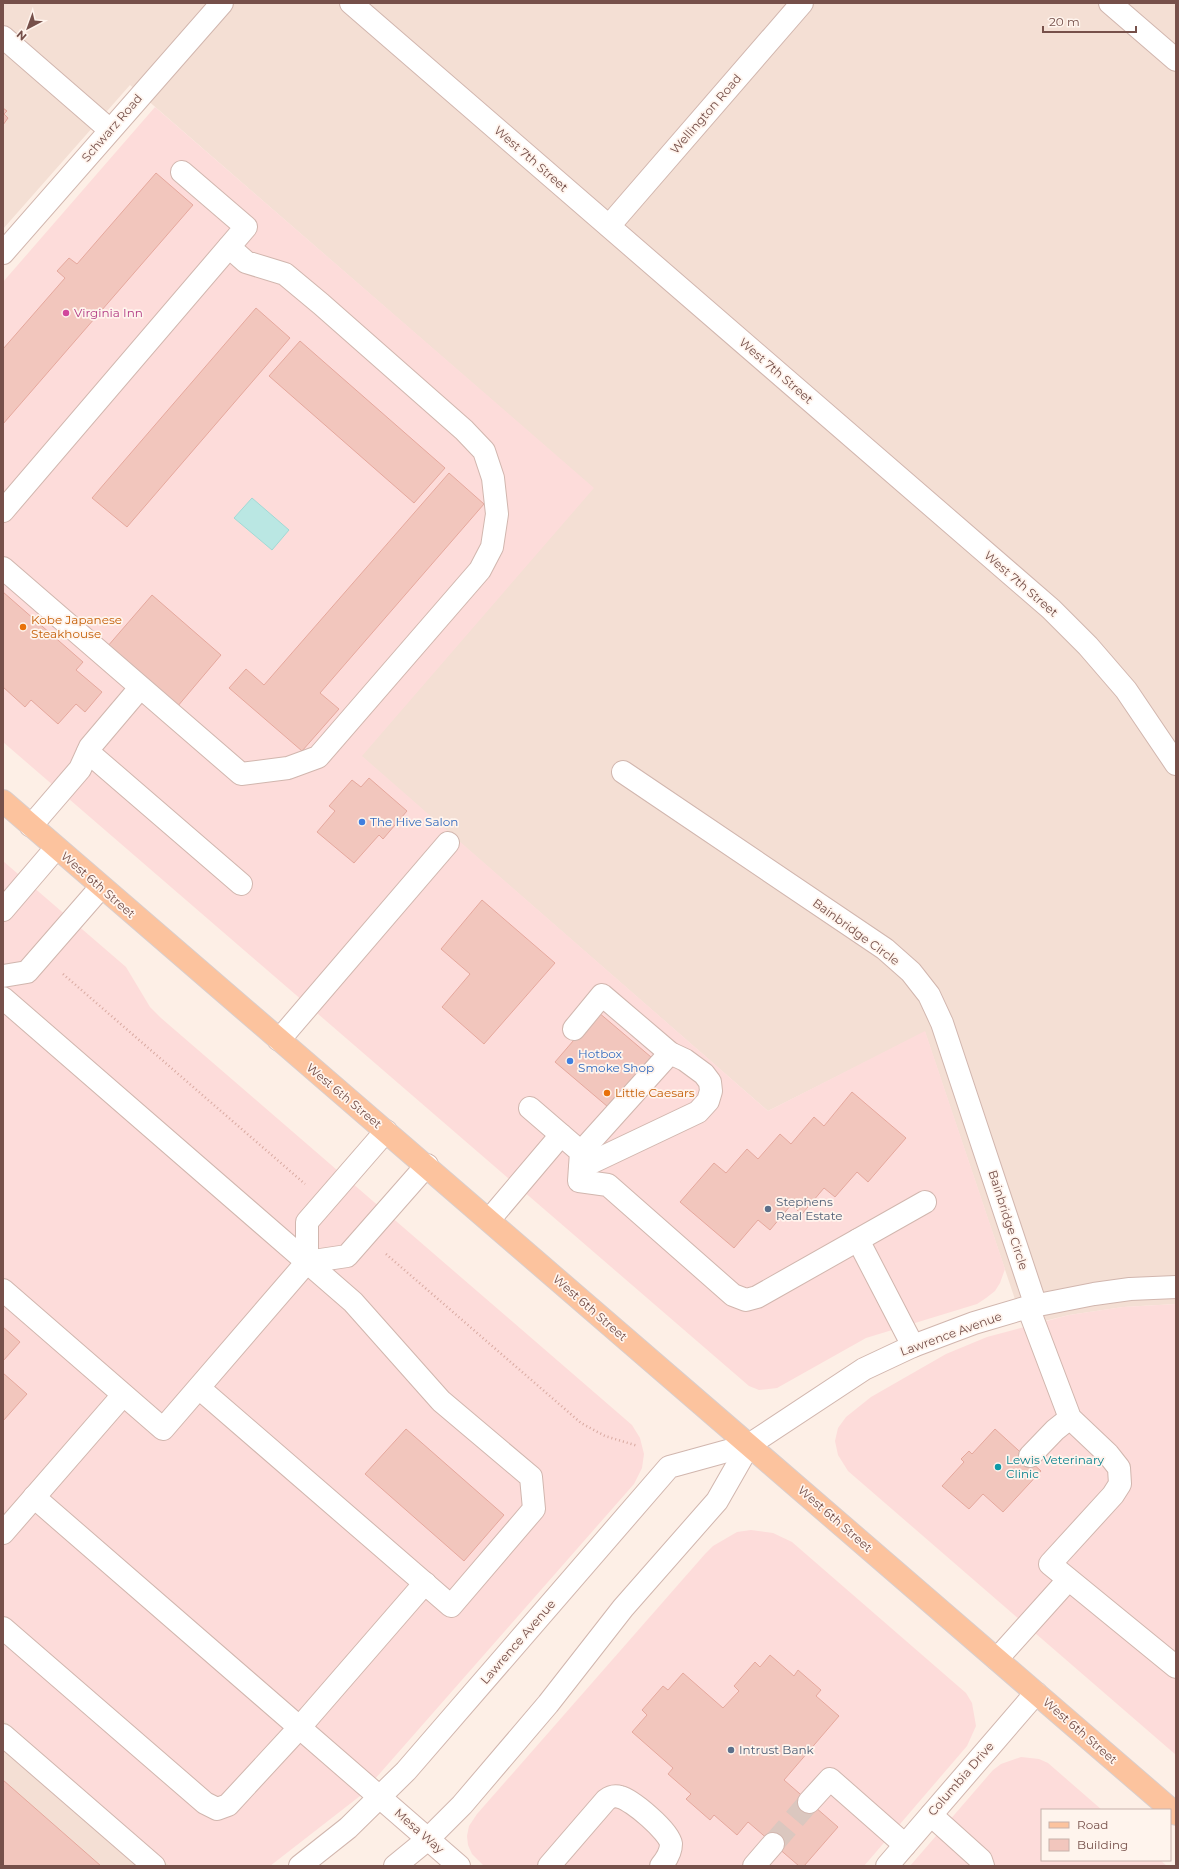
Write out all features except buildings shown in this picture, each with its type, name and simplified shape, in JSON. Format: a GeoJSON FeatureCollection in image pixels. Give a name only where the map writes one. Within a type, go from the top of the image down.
{"type":"FeatureCollection","features":[{"type":"Feature","properties":{"kind":"main road","name":"West 6th Street"},"geometry":{"type":"LineString","coordinates":[[3,801],[1170,1809]]}},
{"type":"Feature","properties":{"kind":"street","name":"Schwarz Road"},"geometry":{"type":"LineString","coordinates":[[3,253],[222,3]]}},
{"type":"Feature","properties":{"kind":"street","name":"West 7th Street"},"geometry":{"type":"LineString","coordinates":[[351,3],[1051,609],[1088,646],[1126,690],[1176,764]]}},
{"type":"Feature","properties":{"kind":"street","name":"Wellington Road"},"geometry":{"type":"LineString","coordinates":[[609,226],[802,3]]}},
{"type":"Feature","properties":{"kind":"street"},"geometry":{"type":"LineString","coordinates":[[1110,3],[1176,60]]}},
{"type":"Feature","properties":{"kind":"street"},"geometry":{"type":"LineString","coordinates":[[3,37],[110,130]]}},
{"type":"Feature","properties":{"kind":"street"},"geometry":{"type":"LineString","coordinates":[[3,511],[246,227],[182,172]]}},
{"type":"Feature","properties":{"kind":"street"},"geometry":{"type":"LineString","coordinates":[[3,568],[241,774],[288,768],[318,757],[480,570],[492,547],[497,514],[493,478],[484,451],[464,430],[322,304],[285,274],[246,262],[229,247]]}},
{"type":"Feature","properties":{"kind":"street"},"geometry":{"type":"LineString","coordinates":[[32,826],[80,769],[90,747],[140,688]]}},
{"type":"Feature","properties":{"kind":"street"},"geometry":{"type":"LineString","coordinates":[[88,752],[241,884]]}},
{"type":"Feature","properties":{"kind":"street","name":"Bainbridge Circle"},"geometry":{"type":"LineString","coordinates":[[623,772],[885,950],[911,972],[929,995],[942,1023],[1032,1306],[1070,1418]]}},
{"type":"Feature","properties":{"kind":"street"},"geometry":{"type":"LineString","coordinates":[[279,1040],[448,843]]}},
{"type":"Feature","properties":{"kind":"street"},"geometry":{"type":"LineString","coordinates":[[3,910],[56,848]]}},
{"type":"Feature","properties":{"kind":"street"},"geometry":{"type":"LineString","coordinates":[[3,976],[27,972],[101,887]]}},
{"type":"Feature","properties":{"kind":"street"},"geometry":{"type":"LineString","coordinates":[[574,1029],[602,995],[670,1053],[685,1060],[704,1074],[710,1082],[711,1091],[708,1101],[698,1112],[581,1160]]}},
{"type":"Feature","properties":{"kind":"street"},"geometry":{"type":"LineString","coordinates":[[3,998],[353,1302],[441,1401],[531,1477],[534,1509],[451,1606],[199,1388]]}},
{"type":"Feature","properties":{"kind":"street"},"geometry":{"type":"LineString","coordinates":[[670,1053],[581,1160],[579,1181],[608,1185],[733,1295],[746,1300],[757,1297],[925,1202]]}},
{"type":"Feature","properties":{"kind":"street"},"geometry":{"type":"LineString","coordinates":[[530,1108],[561,1135],[581,1160]]}},
{"type":"Feature","properties":{"kind":"street"},"geometry":{"type":"LineString","coordinates":[[3,1290],[163,1430],[307,1262],[307,1222],[386,1131]]}},
{"type":"Feature","properties":{"kind":"street"},"geometry":{"type":"LineString","coordinates":[[489,1220],[561,1135]]}},
{"type":"Feature","properties":{"kind":"street"},"geometry":{"type":"LineString","coordinates":[[307,1262],[347,1256],[426,1165]]}},
{"type":"Feature","properties":{"kind":"street"},"geometry":{"type":"LineString","coordinates":[[858,1240],[913,1346]]}},
{"type":"Feature","properties":{"kind":"street","name":"Lawrence Avenue"},"geometry":{"type":"LineString","coordinates":[[300,1866],[348,1828],[406,1771],[670,1468],[749,1446],[864,1370],[913,1346],[974,1323],[1032,1306],[1101,1293],[1176,1287]]}},
{"type":"Feature","properties":{"kind":"street"},"geometry":{"type":"LineString","coordinates":[[3,1533],[123,1395]]}},
{"type":"Feature","properties":{"kind":"street"},"geometry":{"type":"LineString","coordinates":[[1030,1456],[1055,1430],[1070,1418],[1108,1454],[1119,1468],[1120,1484],[1113,1495],[1050,1564],[1068,1580],[1163,1654],[1176,1667]]}},
{"type":"Feature","properties":{"kind":"street","name":"Lawrence Avenue"},"geometry":{"type":"LineString","coordinates":[[395,1866],[428,1839],[462,1805],[548,1704],[623,1608],[717,1501],[749,1446]]}},
{"type":"Feature","properties":{"kind":"street","name":"Mesa Way"},"geometry":{"type":"LineString","coordinates":[[34,1497],[459,1866]]}},
{"type":"Feature","properties":{"kind":"street"},"geometry":{"type":"LineString","coordinates":[[997,1659],[1068,1580]]}},
{"type":"Feature","properties":{"kind":"street"},"geometry":{"type":"LineString","coordinates":[[3,1628],[205,1803],[216,1810],[228,1805],[300,1727],[425,1583]]}},
{"type":"Feature","properties":{"kind":"street","name":"Columbia Drive"},"geometry":{"type":"LineString","coordinates":[[887,1866],[1036,1693]]}},
{"type":"Feature","properties":{"kind":"street"},"geometry":{"type":"LineString","coordinates":[[3,1735],[154,1866]]}},
{"type":"Feature","properties":{"kind":"street"},"geometry":{"type":"LineString","coordinates":[[809,1802],[830,1779],[905,1845]]}},
{"type":"Feature","properties":{"kind":"street"},"geometry":{"type":"LineString","coordinates":[[549,1866],[606,1800],[612,1796],[620,1796],[629,1800],[666,1832],[671,1844],[669,1853],[661,1866]]}},
{"type":"Feature","properties":{"kind":"street"},"geometry":{"type":"LineString","coordinates":[[931,1815],[981,1860],[982,1866]]}},
{"type":"Feature","properties":{"kind":"street"},"geometry":{"type":"LineString","coordinates":[[754,1866],[773,1844]]}},
{"type":"Feature","properties":{"kind":"shaded area"},"geometry":{"type":"Polygon","coordinates":[[[3,3],[1176,3],[1176,1304],[1123,1307],[1069,1315],[1024,1326],[925,1032],[768,1111],[361,756],[593,488],[130,85],[3,229],[3,3]]]}},
{"type":"Feature","properties":{"kind":"shaded area"},"geometry":{"type":"Polygon","coordinates":[[[155,107],[594,488],[362,756],[768,1111],[925,1031],[1005,1269],[1000,1283],[995,1291],[986,1298],[977,1304],[866,1338],[777,1388],[759,1390],[749,1386],[3,742],[3,282],[155,107]]]}},
{"type":"Feature","properties":{"kind":"shaded area"},"geometry":{"type":"Polygon","coordinates":[[[3,861],[126,967],[150,1007],[161,1018],[632,1425],[640,1438],[644,1454],[642,1468],[634,1484],[360,1796],[270,1866],[170,1866],[3,1719],[3,861]]]}},
{"type":"Feature","properties":{"kind":"shaded area"},"geometry":{"type":"Polygon","coordinates":[[[1176,1304],[1176,1755],[848,1471],[838,1455],[835,1441],[838,1428],[846,1417],[871,1397],[946,1354],[987,1337],[1069,1315],[1123,1307],[1176,1304]]]}},
{"type":"Feature","properties":{"kind":"shaded area"},"geometry":{"type":"Polygon","coordinates":[[[751,1530],[773,1533],[792,1542],[966,1693],[972,1703],[976,1726],[967,1746],[864,1866],[484,1866],[472,1854],[468,1845],[467,1836],[469,1826],[477,1814],[705,1554],[713,1546],[737,1532],[751,1530]]]}},
{"type":"Feature","properties":{"kind":"shaded area"},"geometry":{"type":"Polygon","coordinates":[[[3,1719],[170,1866],[3,1866],[3,1719]]]}},
{"type":"Feature","properties":{"kind":"shaded area"},"geometry":{"type":"Polygon","coordinates":[[[1021,1757],[1039,1759],[1048,1763],[1101,1809],[1041,1809],[1041,1861],[1161,1861],[1167,1866],[910,1866],[993,1770],[1001,1764],[1021,1757]]]}},
{"type":"Feature","properties":{"kind":"water"},"geometry":{"type":"Polygon","coordinates":[[[252,498],[289,530],[272,550],[234,518],[252,498]]]}},
{"type":"Feature","properties":{"kind":"tunnel"},"geometry":{"type":"LineString","coordinates":[[773,1844],[809,1802]]}},
{"type":"Feature","properties":{"kind":"place","name":"Virginia Inn"},"geometry":{"type":"Point","coordinates":[66,313]}},
{"type":"Feature","properties":{"kind":"place","name":"Kobe Japanese Steakhouse"},"geometry":{"type":"Point","coordinates":[23,627]}},
{"type":"Feature","properties":{"kind":"place","name":"The Hive Salon"},"geometry":{"type":"Point","coordinates":[362,822]}},
{"type":"Feature","properties":{"kind":"place","name":"Hotbox Smoke Shop"},"geometry":{"type":"Point","coordinates":[570,1061]}},
{"type":"Feature","properties":{"kind":"place","name":"Little Caesars"},"geometry":{"type":"Point","coordinates":[607,1093]}},
{"type":"Feature","properties":{"kind":"place","name":"Stephens Real Estate"},"geometry":{"type":"Point","coordinates":[768,1209]}},
{"type":"Feature","properties":{"kind":"place","name":"Lewis Veterinary Clinic"},"geometry":{"type":"Point","coordinates":[998,1467]}},
{"type":"Feature","properties":{"kind":"place","name":"Intrust Bank"},"geometry":{"type":"Point","coordinates":[731,1750]}}]}
